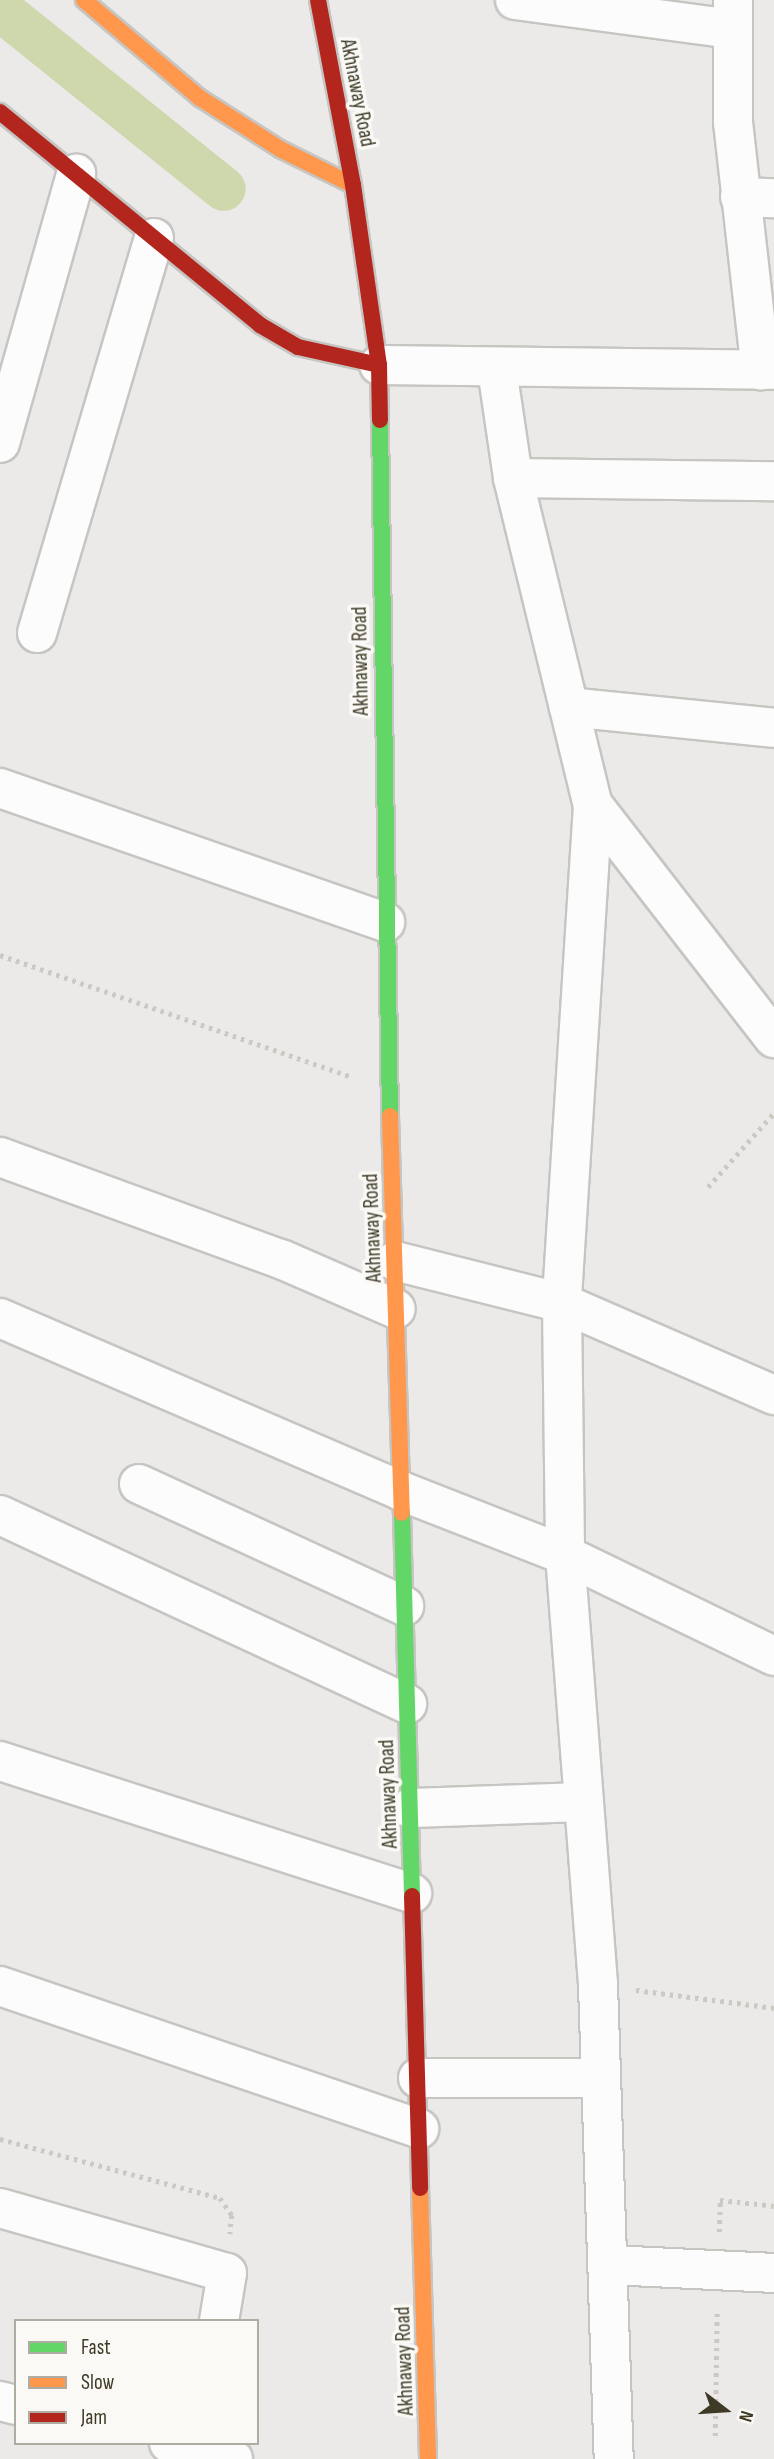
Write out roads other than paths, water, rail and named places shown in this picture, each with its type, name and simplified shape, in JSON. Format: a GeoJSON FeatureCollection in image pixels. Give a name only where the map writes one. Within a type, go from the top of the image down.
{"type":"FeatureCollection","features":[{"type":"Feature","properties":{"kind":"street"},"geometry":{"type":"LineString","coordinates":[[84,0],[200,99],[280,149],[354,185]]}},
{"type":"Feature","properties":{"kind":"street","name":"Akhnaway Road"},"geometry":{"type":"LineString","coordinates":[[318,0],[354,185],[379,365],[385,922],[428,2459]]}},
{"type":"Feature","properties":{"kind":"street"},"geometry":{"type":"LineString","coordinates":[[0,113],[260,325],[298,347],[379,365],[497,369],[767,370],[757,197],[732,15],[515,0]]}},
{"type":"Feature","properties":{"kind":"street"},"geometry":{"type":"LineString","coordinates":[[0,443],[76,174]]}},
{"type":"Feature","properties":{"kind":"street"},"geometry":{"type":"LineString","coordinates":[[37,633],[154,238]]}},
{"type":"Feature","properties":{"kind":"street"},"geometry":{"type":"LineString","coordinates":[[497,369],[513,478],[593,805],[562,1303],[565,1555],[598,1985],[600,2078],[611,2265],[614,2459]]}},
{"type":"Feature","properties":{"kind":"street"},"geometry":{"type":"LineString","coordinates":[[513,478],[774,481]]}},
{"type":"Feature","properties":{"kind":"street"},"geometry":{"type":"LineString","coordinates":[[569,707],[774,728]]}},
{"type":"Feature","properties":{"kind":"street"},"geometry":{"type":"LineString","coordinates":[[0,788],[385,922]]}},
{"type":"Feature","properties":{"kind":"street"},"geometry":{"type":"LineString","coordinates":[[593,805],[774,1038]]}},
{"type":"Feature","properties":{"kind":"street"},"geometry":{"type":"LineString","coordinates":[[0,1157],[281,1259],[396,1309]]}},
{"type":"Feature","properties":{"kind":"street"},"geometry":{"type":"LineString","coordinates":[[395,1261],[562,1303],[774,1395]]}},
{"type":"Feature","properties":{"kind":"street"},"geometry":{"type":"LineString","coordinates":[[0,1318],[401,1491],[565,1555],[774,1656]]}},
{"type":"Feature","properties":{"kind":"street"},"geometry":{"type":"LineString","coordinates":[[139,1484],[404,1606]]}},
{"type":"Feature","properties":{"kind":"street"},"geometry":{"type":"LineString","coordinates":[[0,1515],[407,1704]]}},
{"type":"Feature","properties":{"kind":"street"},"geometry":{"type":"LineString","coordinates":[[0,1761],[412,1894]]}},
{"type":"Feature","properties":{"kind":"street"},"geometry":{"type":"LineString","coordinates":[[410,1808],[584,1802]]}},
{"type":"Feature","properties":{"kind":"street"},"geometry":{"type":"LineString","coordinates":[[0,1986],[419,2129]]}},
{"type":"Feature","properties":{"kind":"street"},"geometry":{"type":"LineString","coordinates":[[418,2078],[600,2078]]}},
{"type":"Feature","properties":{"kind":"street"},"geometry":{"type":"LineString","coordinates":[[0,2208],[227,2273],[219,2319]]}},
{"type":"Feature","properties":{"kind":"street"},"geometry":{"type":"LineString","coordinates":[[611,2265],[774,2273]]}},
{"type":"Feature","properties":{"kind":"waterway"},"geometry":{"type":"LineString","coordinates":[[0,9],[224,189]]}}]}
